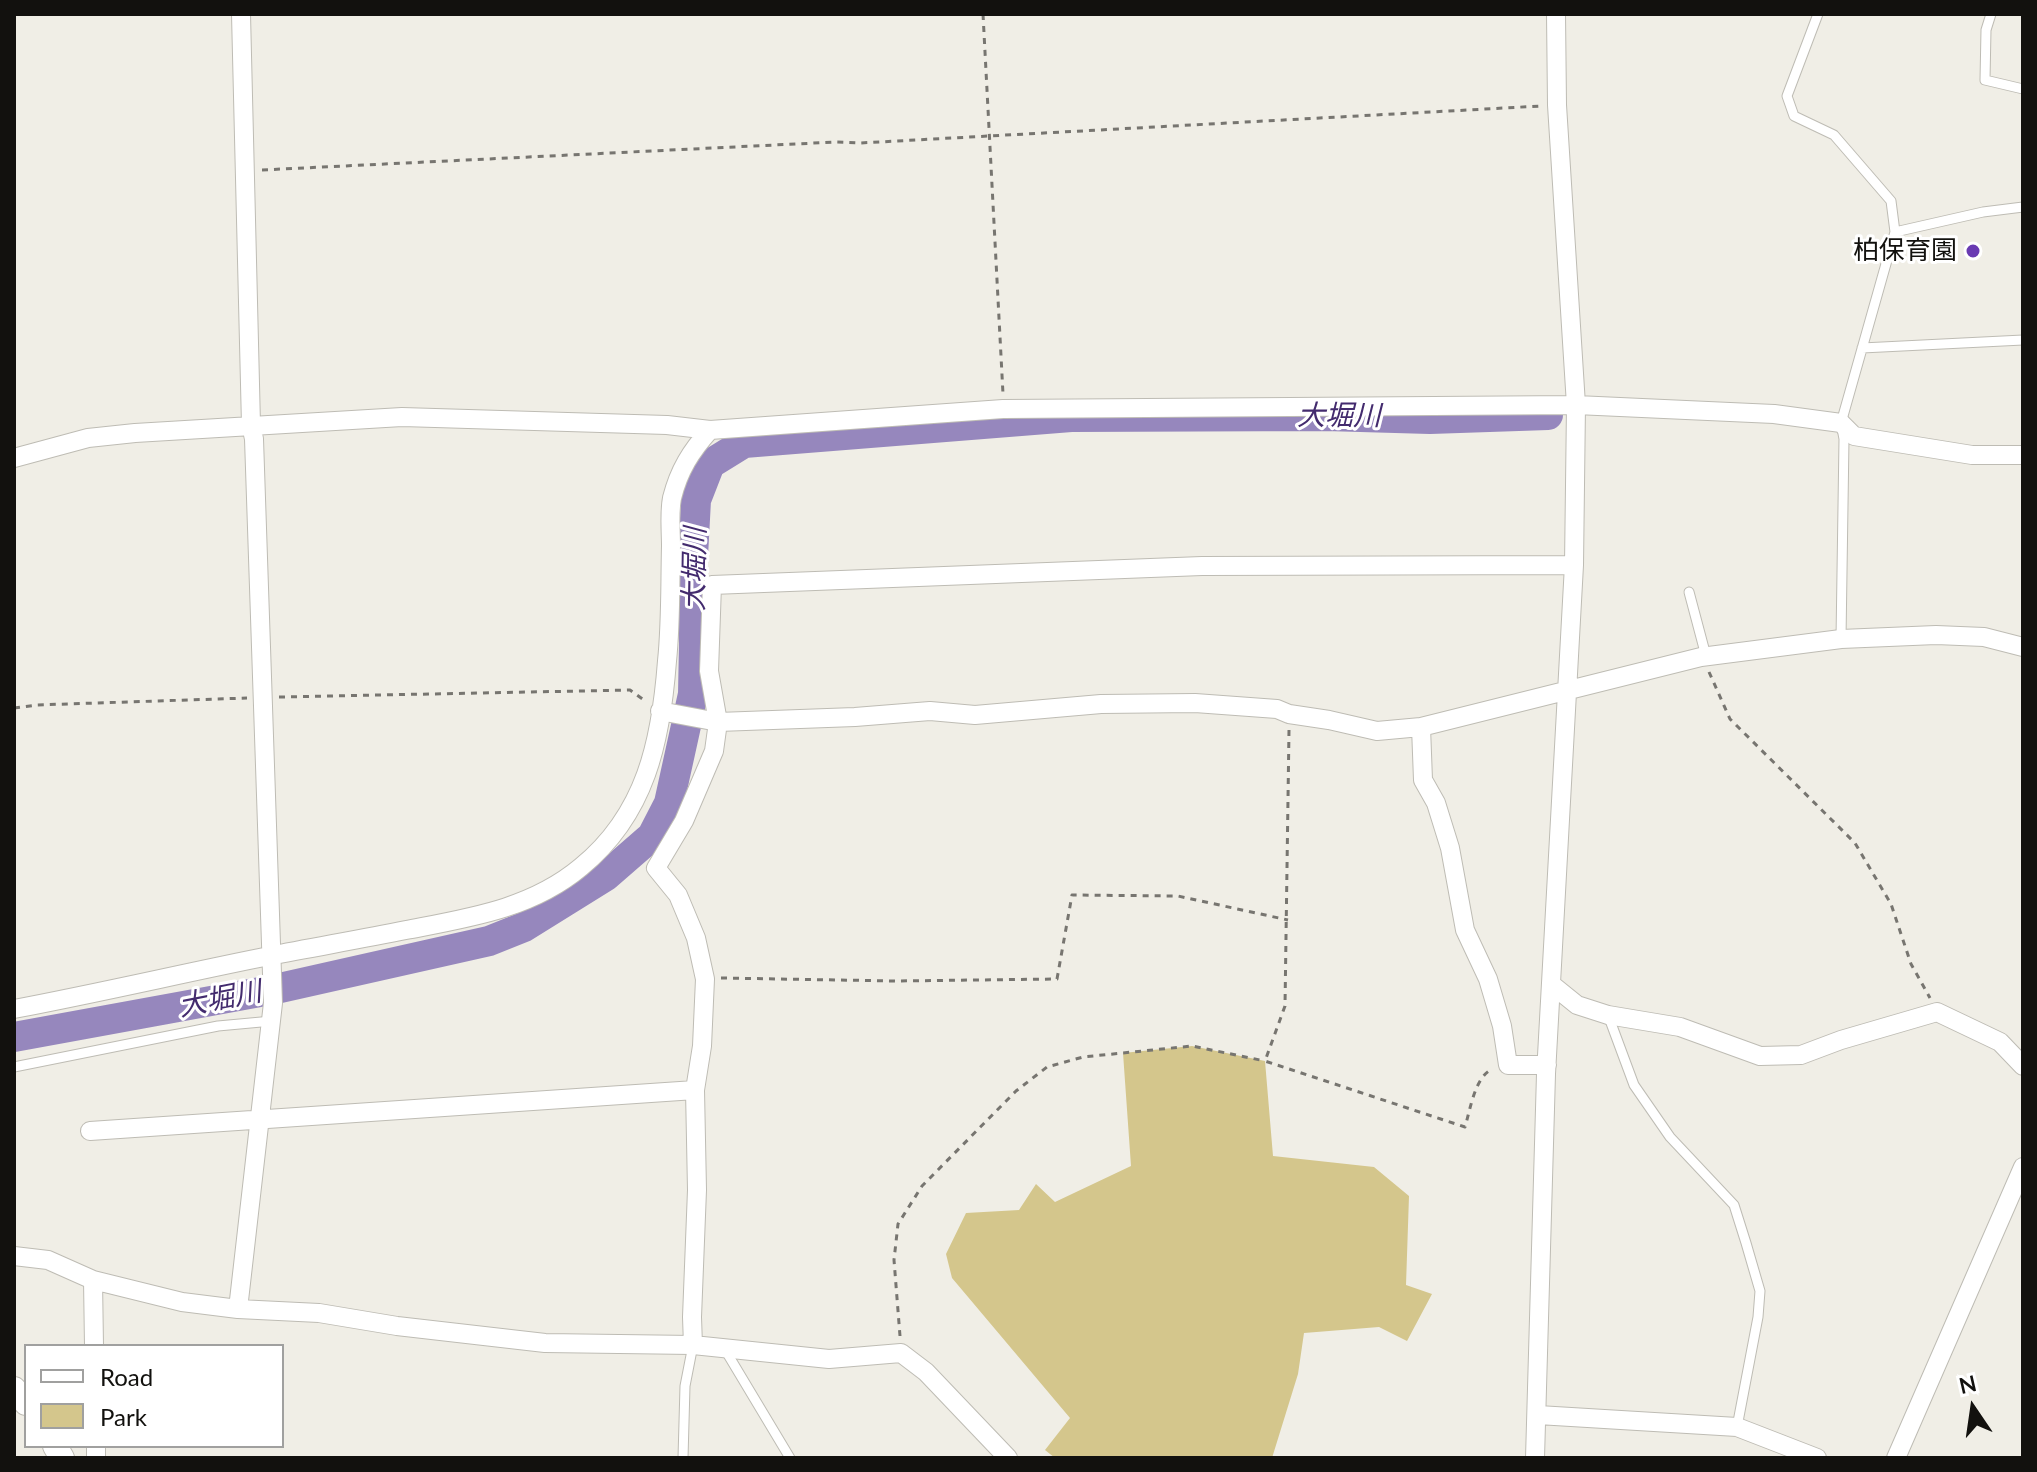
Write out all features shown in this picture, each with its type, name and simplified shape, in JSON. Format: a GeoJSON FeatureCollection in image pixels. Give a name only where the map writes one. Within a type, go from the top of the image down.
{"type":"FeatureCollection","features":[{"type":"Feature","properties":{"kind":"street"},"geometry":{"type":"LineString","coordinates":[[238,1309],[273,1012],[254,439],[251,425],[241,14]]}},
{"type":"Feature","properties":{"kind":"street"},"geometry":{"type":"LineString","coordinates":[[1535,1458],[1547,1065],[1574,565],[1576,405],[1557,105],[1556,14]]}},
{"type":"Feature","properties":{"kind":"street"},"geometry":{"type":"LineString","coordinates":[[14,458],[88,438],[402,417],[667,425],[710,430],[1003,409],[1576,405],[1774,414],[1841,423],[1854,436],[1972,455],[2023,455]]}},
{"type":"Feature","properties":{"kind":"street"},"geometry":{"type":"LineString","coordinates":[[14,1009],[476,917],[519,904],[558,885],[582,866],[608,840],[631,808],[647,776],[661,711],[669,637],[671,501],[691,451],[710,430]]}},
{"type":"Feature","properties":{"kind":"street"},"geometry":{"type":"LineString","coordinates":[[693,1345],[697,1190],[695,1090],[702,1046],[705,979],[696,938],[678,895],[656,868],[684,821],[714,751],[717,722],[709,671],[712,585],[1202,566],[1574,565]]}},
{"type":"Feature","properties":{"kind":"street"},"geometry":{"type":"LineString","coordinates":[[661,711],[717,722],[930,711],[975,715],[1101,704],[1195,703],[1277,709],[1377,731],[1421,727],[1704,656],[1841,639],[1936,635],[1984,637],[2023,647]]}},
{"type":"Feature","properties":{"kind":"street"},"geometry":{"type":"LineString","coordinates":[[1421,727],[1423,780],[1436,803],[1450,848],[1465,930],[1488,979],[1502,1026],[1508,1065],[1547,1065]]}},
{"type":"Feature","properties":{"kind":"street"},"geometry":{"type":"LineString","coordinates":[[1551,984],[1577,1005],[1608,1015],[1680,1027],[1760,1056],[1801,1055],[1937,1012],[2000,1042],[2023,1066]]}},
{"type":"Feature","properties":{"kind":"street"},"geometry":{"type":"LineString","coordinates":[[90,1131],[695,1090]]}},
{"type":"Feature","properties":{"kind":"street"},"geometry":{"type":"LineString","coordinates":[[1896,1458],[2023,1167]]}},
{"type":"Feature","properties":{"kind":"street"},"geometry":{"type":"LineString","coordinates":[[14,1256],[48,1260],[93,1280],[182,1302],[238,1309],[319,1313],[397,1326],[545,1343],[693,1345],[829,1359],[901,1353],[926,1372],[1008,1458]]}},
{"type":"Feature","properties":{"kind":"street"},"geometry":{"type":"LineString","coordinates":[[93,1280],[94,1344]]}},
{"type":"Feature","properties":{"kind":"street"},"geometry":{"type":"LineString","coordinates":[[1538,1415],[1737,1427],[1817,1458]]}},
{"type":"Feature","properties":{"kind":"lane"},"geometry":{"type":"LineString","coordinates":[[1818,14],[1787,96],[1794,116],[1834,135],[1891,201],[1895,232],[1841,423],[1844,439],[1841,639]]}},
{"type":"Feature","properties":{"kind":"lane"},"geometry":{"type":"LineString","coordinates":[[1991,14],[1986,30],[1985,80],[2023,89]]}},
{"type":"Feature","properties":{"kind":"lane"},"geometry":{"type":"LineString","coordinates":[[1895,232],[1983,212],[2023,207]]}},
{"type":"Feature","properties":{"kind":"lane"},"geometry":{"type":"LineString","coordinates":[[1862,348],[2023,340]]}},
{"type":"Feature","properties":{"kind":"lane"},"geometry":{"type":"LineString","coordinates":[[1689,592],[1704,656]]}},
{"type":"Feature","properties":{"kind":"lane"},"geometry":{"type":"LineString","coordinates":[[14,1067],[273,1012]]}},
{"type":"Feature","properties":{"kind":"lane"},"geometry":{"type":"LineString","coordinates":[[1608,1015],[1634,1085],[1670,1137],[1734,1205],[1742,1230],[1760,1291],[1737,1427]]}},
{"type":"Feature","properties":{"kind":"lane"},"geometry":{"type":"LineString","coordinates":[[683,1458],[685,1386],[693,1345]]}},
{"type":"Feature","properties":{"kind":"lane"},"geometry":{"type":"LineString","coordinates":[[724,1348],[790,1458]]}},
{"type":"Feature","properties":{"kind":"path"},"geometry":{"type":"LineString","coordinates":[[983,14],[1003,409]]}},
{"type":"Feature","properties":{"kind":"path"},"geometry":{"type":"LineString","coordinates":[[247,171],[860,143],[1557,105]]}},
{"type":"Feature","properties":{"kind":"path"},"geometry":{"type":"LineString","coordinates":[[1704,656],[1730,719],[1855,843],[1891,904],[1911,964],[1937,1012]]}},
{"type":"Feature","properties":{"kind":"path"},"geometry":{"type":"LineString","coordinates":[[14,708],[261,698],[630,690],[661,711]]}},
{"type":"Feature","properties":{"kind":"path"},"geometry":{"type":"LineString","coordinates":[[1265,1061],[1285,1006],[1289,714]]}},
{"type":"Feature","properties":{"kind":"path"},"geometry":{"type":"LineString","coordinates":[[705,979],[1057,979],[1072,895],[1178,896],[1288,920]]}},
{"type":"Feature","properties":{"kind":"path"},"geometry":{"type":"LineString","coordinates":[[901,1353],[894,1260],[898,1224],[922,1186],[1016,1091],[1047,1067],[1083,1057],[1192,1046],[1265,1061],[1465,1127],[1481,1078],[1487,1071],[1508,1065]]}},
{"type":"Feature","properties":{"kind":"green space"},"geometry":{"type":"Polygon","coordinates":[[[1192,1046],[1265,1061],[1273,1156],[1374,1167],[1409,1196],[1406,1285],[1432,1294],[1407,1341],[1379,1327],[1304,1333],[1298,1374],[1272,1458],[1055,1458],[1045,1450],[1070,1418],[952,1278],[946,1254],[966,1213],[1019,1210],[1036,1184],[1055,1202],[1131,1166],[1123,1053],[1192,1046]]]}},
{"type":"Feature","properties":{"kind":"waterway","name":"大堀川"},"geometry":{"type":"LineString","coordinates":[[14,1037],[271,990],[489,941],[524,927],[606,876],[652,836],[669,803],[693,694],[691,594],[696,500],[710,464],[744,443],[1071,417],[1326,416],[1430,419],[1548,415]]}},
{"type":"Feature","properties":{"kind":"place","name":"柏保育園"},"geometry":{"type":"Point","coordinates":[1973,251]}}]}
